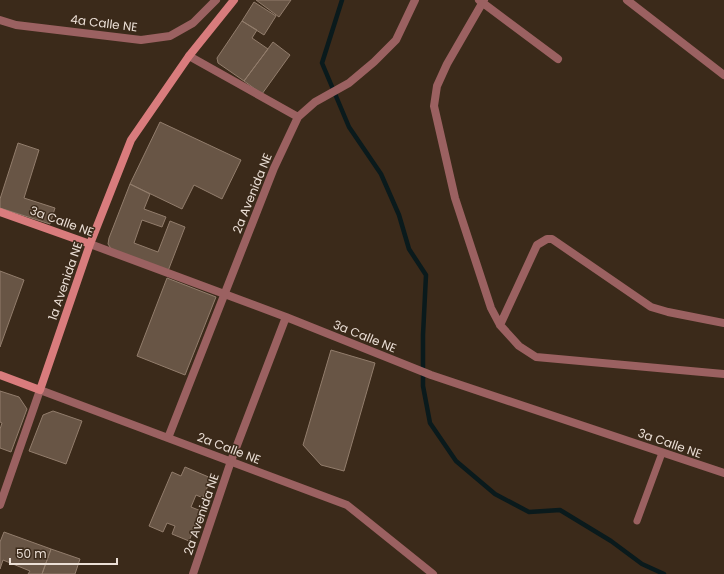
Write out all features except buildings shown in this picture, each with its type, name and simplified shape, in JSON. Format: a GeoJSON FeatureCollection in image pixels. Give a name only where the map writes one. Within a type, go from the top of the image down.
{"type":"FeatureCollection","features":[{"type":"Feature","properties":{"kind":"main road","name":"1a Avenida NE"},"geometry":{"type":"LineString","coordinates":[[40,390],[90,244],[132,140],[189,56],[234,0]]}},
{"type":"Feature","properties":{"kind":"main road","name":"3a Calle NE"},"geometry":{"type":"LineString","coordinates":[[0,212],[90,244]]}},
{"type":"Feature","properties":{"kind":"main road","name":"2a Calle NE"},"geometry":{"type":"LineString","coordinates":[[0,375],[40,390]]}},
{"type":"Feature","properties":{"kind":"street","name":"4a Calle NE"},"geometry":{"type":"LineString","coordinates":[[0,20],[16,25],[142,40],[170,36],[193,23],[216,0]]}},
{"type":"Feature","properties":{"kind":"street","name":"2a Avenida NE"},"geometry":{"type":"LineString","coordinates":[[168,438],[274,168],[298,117],[314,102],[348,83],[374,62],[396,40],[415,0]]}},
{"type":"Feature","properties":{"kind":"street"},"geometry":{"type":"LineString","coordinates":[[626,0],[724,75]]}},
{"type":"Feature","properties":{"kind":"street"},"geometry":{"type":"LineString","coordinates":[[558,59],[481,1],[436,86],[434,106],[454,198],[492,308],[500,325],[519,346],[536,357],[724,374]]}},
{"type":"Feature","properties":{"kind":"street"},"geometry":{"type":"LineString","coordinates":[[189,56],[298,117]]}},
{"type":"Feature","properties":{"kind":"street"},"geometry":{"type":"LineString","coordinates":[[500,325],[537,245],[547,238],[552,239],[651,307],[668,312],[724,323]]}},
{"type":"Feature","properties":{"kind":"street","name":"3a Calle NE"},"geometry":{"type":"LineString","coordinates":[[90,244],[286,317],[431,375],[724,474]]}},
{"type":"Feature","properties":{"kind":"street","name":"2a Avenida NE"},"geometry":{"type":"LineString","coordinates":[[193,574],[231,461],[286,317]]}},
{"type":"Feature","properties":{"kind":"street","name":"2a Calle NE"},"geometry":{"type":"LineString","coordinates":[[40,390],[347,506],[433,574]]}},
{"type":"Feature","properties":{"kind":"street","name":"1a Avenida NE"},"geometry":{"type":"LineString","coordinates":[[0,505],[40,390]]}},
{"type":"Feature","properties":{"kind":"lane"},"geometry":{"type":"LineString","coordinates":[[637,521],[662,453]]}},
{"type":"Feature","properties":{"kind":"waterway"},"geometry":{"type":"LineString","coordinates":[[342,0],[322,63],[349,127],[381,174],[399,215],[409,249],[426,275],[423,335],[423,386],[430,423],[456,461],[495,494],[529,512],[560,510],[611,541],[642,564],[664,574]]}}]}
